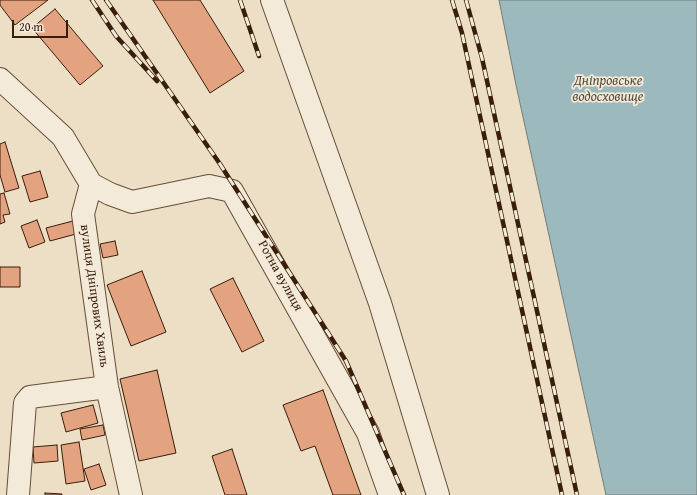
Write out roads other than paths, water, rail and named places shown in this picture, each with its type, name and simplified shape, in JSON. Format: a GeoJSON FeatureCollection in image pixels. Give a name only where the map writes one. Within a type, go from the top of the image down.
{"type":"FeatureCollection","features":[{"type":"Feature","properties":{"kind":"street"},"geometry":{"type":"LineString","coordinates":[[272,0],[380,302],[438,495]]}},
{"type":"Feature","properties":{"kind":"street"},"geometry":{"type":"LineString","coordinates":[[0,79],[10,100],[63,137],[92,184]]}},
{"type":"Feature","properties":{"kind":"street","name":"вулиця Дніпрових Хвиль"},"geometry":{"type":"LineString","coordinates":[[92,184],[83,214],[107,387],[131,495]]}},
{"type":"Feature","properties":{"kind":"street","name":"Ротна вулиця"},"geometry":{"type":"LineString","coordinates":[[92,184],[110,194],[132,202],[209,186],[232,191],[368,433],[390,495]]}},
{"type":"Feature","properties":{"kind":"street"},"geometry":{"type":"LineString","coordinates":[[18,495],[25,403],[30,397],[107,387]]}},
{"type":"Feature","properties":{"kind":"water","name":"Дніпровське водосховище"},"geometry":{"type":"Polygon","coordinates":[[[499,0],[697,0],[697,495],[606,495],[516,85],[499,0]]]}},
{"type":"Feature","properties":{"kind":"railway"},"geometry":{"type":"LineString","coordinates":[[92,0],[116,36],[157,81]]}},
{"type":"Feature","properties":{"kind":"railway"},"geometry":{"type":"LineString","coordinates":[[106,0],[220,164],[346,361],[404,495]]}},
{"type":"Feature","properties":{"kind":"railway"},"geometry":{"type":"LineString","coordinates":[[240,0],[259,56]]}},
{"type":"Feature","properties":{"kind":"railway"},"geometry":{"type":"LineString","coordinates":[[452,0],[462,33],[562,495]]}},
{"type":"Feature","properties":{"kind":"railway"},"geometry":{"type":"LineString","coordinates":[[466,0],[482,58],[577,495]]}}]}
